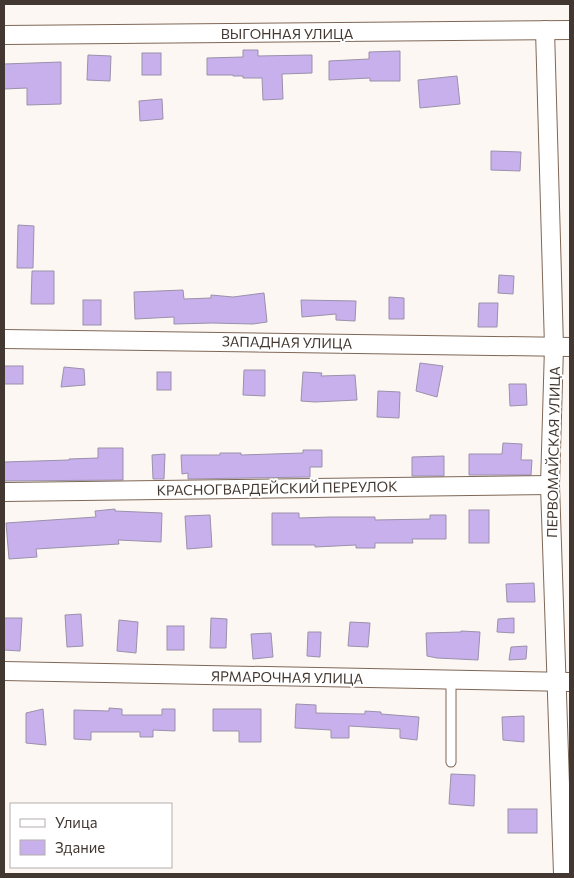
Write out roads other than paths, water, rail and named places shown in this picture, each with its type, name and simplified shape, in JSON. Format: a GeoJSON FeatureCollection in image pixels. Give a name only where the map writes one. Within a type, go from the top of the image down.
{"type":"FeatureCollection","features":[{"type":"Feature","properties":{"kind":"street","name":"ПЕРВОМАЙСКАЯ УЛИЦА"},"geometry":{"type":"LineString","coordinates":[[545,30],[562,347],[550,485],[563,682],[563,874]]}},
{"type":"Feature","properties":{"kind":"street","name":"ВЫГОННАЯ УЛИЦА"},"geometry":{"type":"LineString","coordinates":[[4,35],[570,30]]}},
{"type":"Feature","properties":{"kind":"street","name":"ЗАПАДНАЯ УЛИЦА"},"geometry":{"type":"LineString","coordinates":[[4,339],[562,347]]}},
{"type":"Feature","properties":{"kind":"street","name":"КРАСНОГВАРДЕЙСКИЙ ПЕРЕУЛОК"},"geometry":{"type":"LineString","coordinates":[[4,492],[550,485]]}},
{"type":"Feature","properties":{"kind":"street","name":"ЯРМАРОЧНАЯ УЛИЦА"},"geometry":{"type":"LineString","coordinates":[[4,671],[563,682]]}},
{"type":"Feature","properties":{"kind":"lane"},"geometry":{"type":"LineString","coordinates":[[451,680],[451,762]]}}]}
